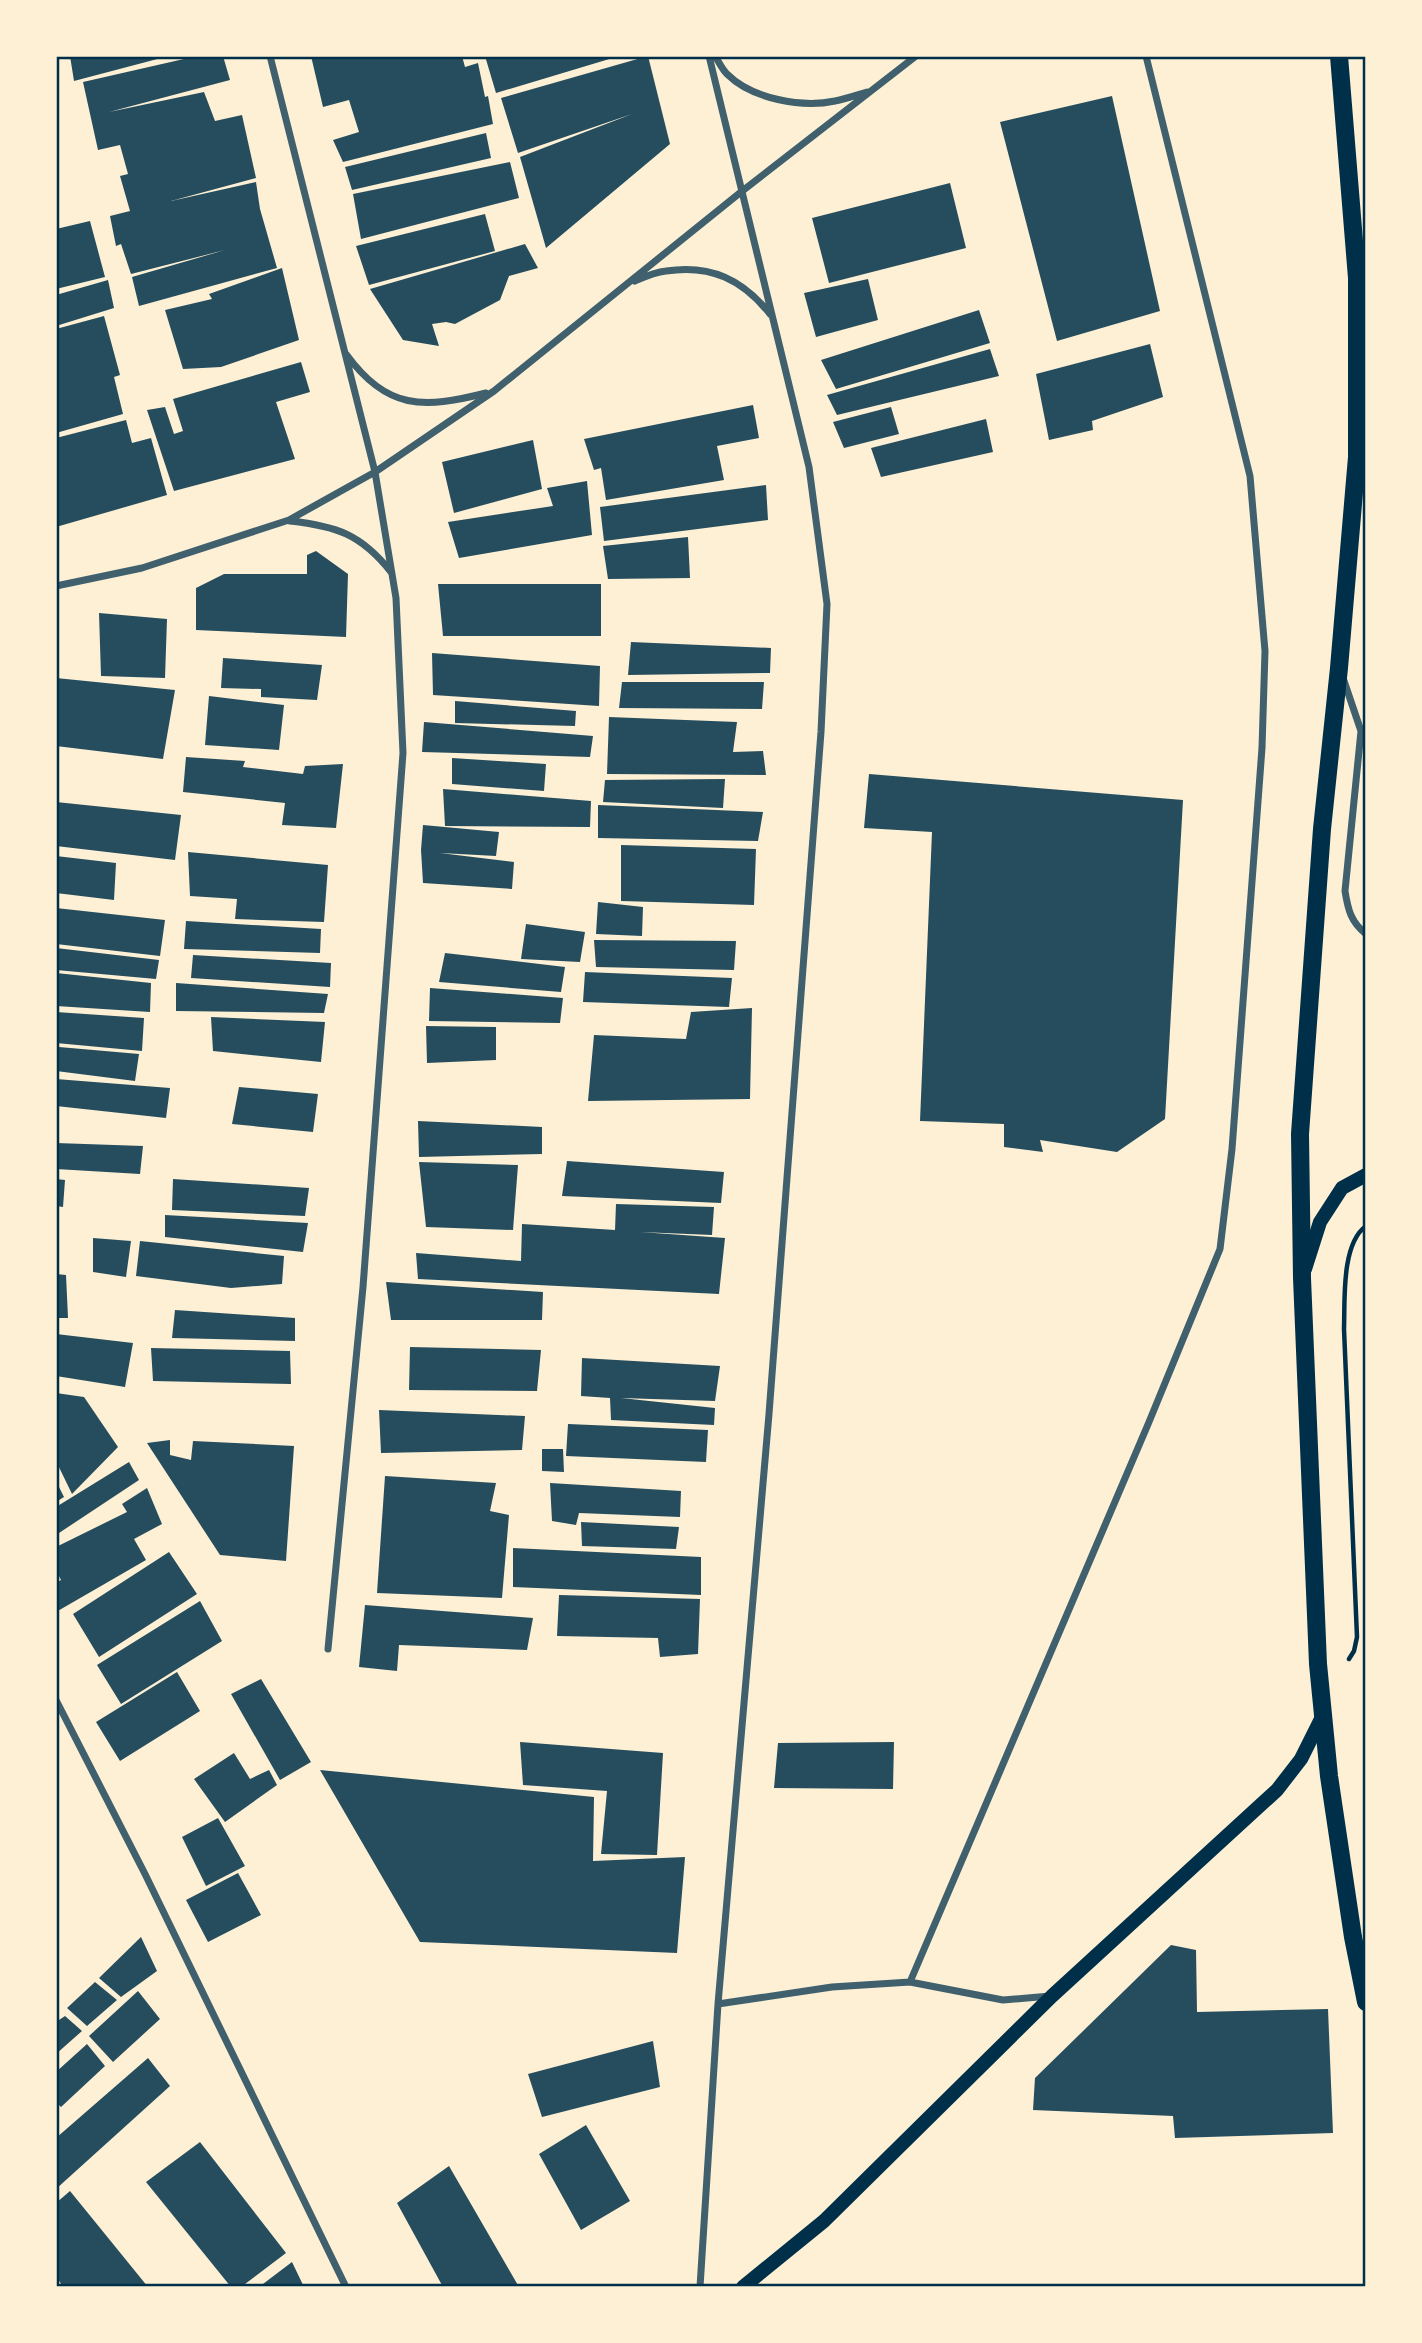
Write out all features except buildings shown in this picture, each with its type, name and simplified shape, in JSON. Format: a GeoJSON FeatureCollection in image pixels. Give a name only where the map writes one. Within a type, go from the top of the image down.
{"type":"FeatureCollection","features":[{"type":"Feature","properties":{"kind":"main road"},"geometry":{"type":"LineString","coordinates":[[1339,56],[1357,278],[1357,457],[1322,829],[1300,1134],[1318,1664],[1329,1776],[1353,1937],[1366,2003]]}},
{"type":"Feature","properties":{"kind":"main road"},"geometry":{"type":"LineString","coordinates":[[1303,1278],[1320,1222],[1342,1188],[1366,1175]]}},
{"type":"Feature","properties":{"kind":"main road"},"geometry":{"type":"LineString","coordinates":[[743,2287],[824,2221],[1052,1996],[1277,1790],[1301,1759],[1323,1715]]}},
{"type":"Feature","properties":{"kind":"street"},"geometry":{"type":"LineString","coordinates":[[271,56],[375,472],[396,598],[402,753],[363,1287],[328,1649]]}},
{"type":"Feature","properties":{"kind":"street"},"geometry":{"type":"LineString","coordinates":[[700,2287],[718,2004],[791,1130],[821,732],[827,604],[809,467],[709,56]]}},
{"type":"Feature","properties":{"kind":"street"},"geometry":{"type":"LineString","coordinates":[[715,56],[727,74],[747,89],[772,97],[805,103],[834,101],[871,91]]}},
{"type":"Feature","properties":{"kind":"street"},"geometry":{"type":"LineString","coordinates":[[56,586],[142,568],[289,520],[375,472],[494,391],[741,192],[916,56]]}},
{"type":"Feature","properties":{"kind":"street"},"geometry":{"type":"LineString","coordinates":[[910,1982],[1220,1249],[1231,1162],[1262,748],[1265,651],[1250,476],[1146,56]]}},
{"type":"Feature","properties":{"kind":"street"},"geometry":{"type":"LineString","coordinates":[[628,283],[664,271],[699,270],[735,280],[755,295],[773,317]]}},
{"type":"Feature","properties":{"kind":"street"},"geometry":{"type":"LineString","coordinates":[[344,352],[361,375],[399,400],[428,403],[494,391]]}},
{"type":"Feature","properties":{"kind":"street"},"geometry":{"type":"LineString","coordinates":[[289,520],[323,524],[360,540],[375,552],[392,573]]}},
{"type":"Feature","properties":{"kind":"street"},"geometry":{"type":"LineString","coordinates":[[1339,668],[1361,731],[1345,891],[1348,912],[1366,934]]}},
{"type":"Feature","properties":{"kind":"street"},"geometry":{"type":"LineString","coordinates":[[56,1700],[145,1874],[346,2287]]}},
{"type":"Feature","properties":{"kind":"street"},"geometry":{"type":"LineString","coordinates":[[718,2004],[832,1987],[910,1982],[1003,2000],[1052,1996]]}},
{"type":"Feature","properties":{"kind":"path"},"geometry":{"type":"LineString","coordinates":[[1318,1664],[1349,1660],[1357,1637],[1344,1329],[1346,1282],[1352,1244],[1366,1226]]}}]}
